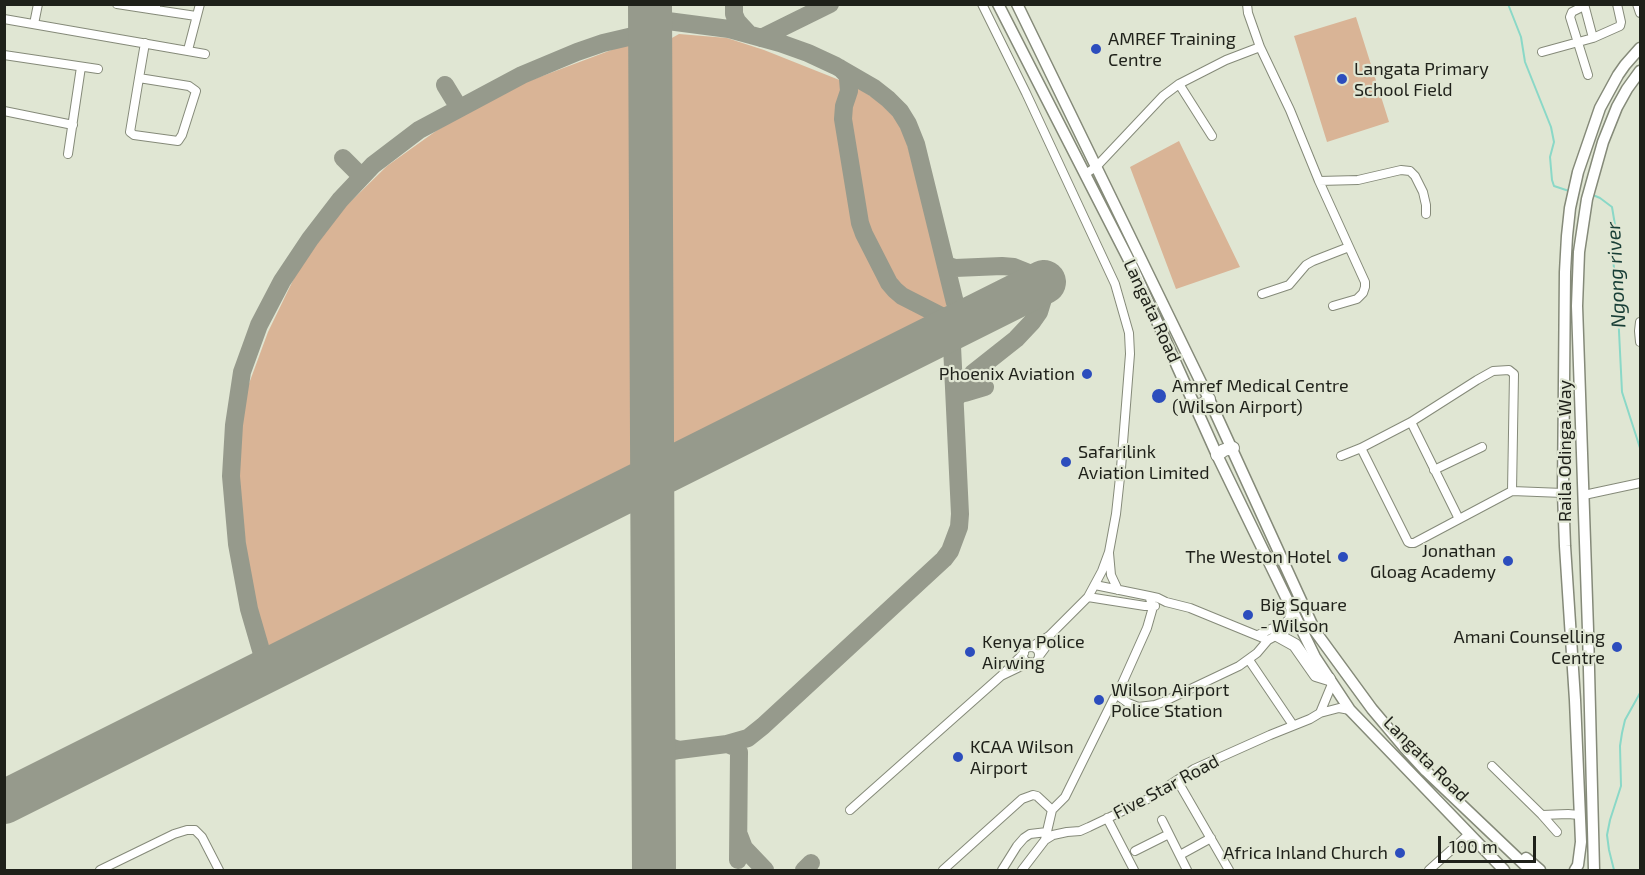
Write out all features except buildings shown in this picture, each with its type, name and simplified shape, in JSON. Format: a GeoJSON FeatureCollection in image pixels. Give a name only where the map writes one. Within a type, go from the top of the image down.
{"type":"FeatureCollection","features":[{"type":"Feature","properties":{"kind":"main road","name":"Langata Road"},"geometry":{"type":"LineString","coordinates":[[998,4],[1133,268],[1194,406],[1310,649],[1352,712],[1504,870]]}},
{"type":"Feature","properties":{"kind":"main road","name":"Langata Road"},"geometry":{"type":"LineString","coordinates":[[1017,4],[1233,448],[1315,631],[1378,717],[1426,771],[1530,870]]}},
{"type":"Feature","properties":{"kind":"main road","name":"Raila Odinga Way"},"geometry":{"type":"LineString","coordinates":[[1575,870],[1580,855],[1579,815],[1563,494],[1567,236],[1574,191],[1586,146],[1600,108],[1618,75],[1640,46]]}},
{"type":"Feature","properties":{"kind":"main road","name":"Raila Odinga Way"},"geometry":{"type":"LineString","coordinates":[[1594,870],[1577,306],[1579,252],[1588,194],[1603,142],[1617,107],[1641,70]]}},
{"type":"Feature","properties":{"kind":"main road"},"geometry":{"type":"LineString","coordinates":[[1565,366],[1579,364]]}},
{"type":"Feature","properties":{"kind":"main road"},"geometry":{"type":"LineString","coordinates":[[1194,406],[1203,404],[1209,399]]}},
{"type":"Feature","properties":{"kind":"main road"},"geometry":{"type":"LineString","coordinates":[[1217,455],[1233,448]]}},
{"type":"Feature","properties":{"kind":"main road"},"geometry":{"type":"LineString","coordinates":[[1571,631],[1588,630]]}},
{"type":"Feature","properties":{"kind":"main road"},"geometry":{"type":"LineString","coordinates":[[1272,637],[1295,645],[1316,675],[1330,681]]}},
{"type":"Feature","properties":{"kind":"main road","name":"Langata Road"},"geometry":{"type":"LineString","coordinates":[[1364,698],[1540,870]]}},
{"type":"Feature","properties":{"kind":"main road","name":"Langata Road"},"geometry":{"type":"LineString","coordinates":[[1352,712],[1395,749],[1514,870]]}},
{"type":"Feature","properties":{"kind":"street"},"geometry":{"type":"LineString","coordinates":[[34,24],[38,4]]}},
{"type":"Feature","properties":{"kind":"street"},"geometry":{"type":"LineString","coordinates":[[117,4],[156,7],[196,16]]}},
{"type":"Feature","properties":{"kind":"street"},"geometry":{"type":"LineString","coordinates":[[188,50],[200,4]]}},
{"type":"Feature","properties":{"kind":"street"},"geometry":{"type":"LineString","coordinates":[[850,810],[1001,676],[1027,649],[1049,636],[1088,597],[1109,552],[1116,514],[1130,354],[1125,316],[1115,284],[1089,226],[982,4]]}},
{"type":"Feature","properties":{"kind":"street"},"geometry":{"type":"LineString","coordinates":[[1247,4],[1260,47],[1350,247],[1365,287],[1358,298],[1333,306]]}},
{"type":"Feature","properties":{"kind":"street"},"geometry":{"type":"LineString","coordinates":[[1542,52],[1593,38],[1620,26],[1617,4]]}},
{"type":"Feature","properties":{"kind":"street"},"geometry":{"type":"LineString","coordinates":[[1637,4],[1641,13]]}},
{"type":"Feature","properties":{"kind":"street"},"geometry":{"type":"LineString","coordinates":[[1588,75],[1570,14],[1584,5],[1593,38]]}},
{"type":"Feature","properties":{"kind":"street"},"geometry":{"type":"LineString","coordinates":[[4,19],[205,54]]}},
{"type":"Feature","properties":{"kind":"street"},"geometry":{"type":"LineString","coordinates":[[139,78],[185,85],[196,90],[179,140],[175,142],[131,134],[139,78],[145,43]]}},
{"type":"Feature","properties":{"kind":"street"},"geometry":{"type":"LineString","coordinates":[[1085,174],[1096,166],[1163,96],[1179,84],[1226,60],[1260,47]]}},
{"type":"Feature","properties":{"kind":"street"},"geometry":{"type":"LineString","coordinates":[[4,55],[98,69]]}},
{"type":"Feature","properties":{"kind":"street"},"geometry":{"type":"LineString","coordinates":[[68,154],[81,68]]}},
{"type":"Feature","properties":{"kind":"street"},"geometry":{"type":"LineString","coordinates":[[1179,84],[1212,135]]}},
{"type":"Feature","properties":{"kind":"street"},"geometry":{"type":"LineString","coordinates":[[4,111],[73,125]]}},
{"type":"Feature","properties":{"kind":"street"},"geometry":{"type":"LineString","coordinates":[[1319,181],[1358,180],[1401,170],[1410,171],[1423,192],[1426,214]]}},
{"type":"Feature","properties":{"kind":"street"},"geometry":{"type":"LineString","coordinates":[[1262,294],[1289,285],[1306,265],[1313,261],[1350,247]]}},
{"type":"Feature","properties":{"kind":"street"},"geometry":{"type":"LineString","coordinates":[[1641,322],[1639,331],[1641,342]]}},
{"type":"Feature","properties":{"kind":"street"},"geometry":{"type":"LineString","coordinates":[[1341,456],[1411,422],[1493,371],[1504,370],[1514,374],[1512,491]]}},
{"type":"Feature","properties":{"kind":"street"},"geometry":{"type":"LineString","coordinates":[[1411,422],[1459,519]]}},
{"type":"Feature","properties":{"kind":"street"},"geometry":{"type":"LineString","coordinates":[[1434,470],[1482,447]]}},
{"type":"Feature","properties":{"kind":"street"},"geometry":{"type":"LineString","coordinates":[[1361,448],[1408,542],[1414,543],[1512,491],[1563,494]]}},
{"type":"Feature","properties":{"kind":"street"},"geometry":{"type":"LineString","coordinates":[[1584,495],[1641,483]]}},
{"type":"Feature","properties":{"kind":"street"},"geometry":{"type":"LineString","coordinates":[[1109,552],[1111,576],[1118,590]]}},
{"type":"Feature","properties":{"kind":"street"},"geometry":{"type":"LineString","coordinates":[[1095,585],[1158,598],[1258,635],[1272,637]]}},
{"type":"Feature","properties":{"kind":"street"},"geometry":{"type":"LineString","coordinates":[[1022,870],[1046,836],[1052,810],[1065,797],[1117,695],[1147,628],[1153,607],[1149,596]]}},
{"type":"Feature","properties":{"kind":"street"},"geometry":{"type":"LineString","coordinates":[[1088,597],[1153,607],[1166,602]]}},
{"type":"Feature","properties":{"kind":"street"},"geometry":{"type":"LineString","coordinates":[[1258,635],[1286,622],[1291,609]]}},
{"type":"Feature","properties":{"kind":"street"},"geometry":{"type":"LineString","coordinates":[[1117,695],[1137,707],[1155,705],[1249,660],[1272,637],[1298,624]]}},
{"type":"Feature","properties":{"kind":"street"},"geometry":{"type":"LineString","coordinates":[[1001,676],[1030,662],[1035,662],[1045,648],[1049,636]]}},
{"type":"Feature","properties":{"kind":"street"},"geometry":{"type":"LineString","coordinates":[[1031,647],[1038,651],[1039,656]]}},
{"type":"Feature","properties":{"kind":"street"},"geometry":{"type":"LineString","coordinates":[[1024,653],[1024,658],[1030,662]]}},
{"type":"Feature","properties":{"kind":"street"},"geometry":{"type":"LineString","coordinates":[[1249,660],[1293,725]]}},
{"type":"Feature","properties":{"kind":"street"},"geometry":{"type":"LineString","coordinates":[[1320,713],[1330,681]]}},
{"type":"Feature","properties":{"kind":"street","name":"Five Star Road"},"geometry":{"type":"LineString","coordinates":[[1002,870],[1017,846],[1030,834],[1046,836],[1080,831],[1150,798],[1194,769],[1320,713],[1339,708],[1352,712]]}},
{"type":"Feature","properties":{"kind":"street"},"geometry":{"type":"LineString","coordinates":[[1492,766],[1542,814],[1557,832]]}},
{"type":"Feature","properties":{"kind":"street"},"geometry":{"type":"LineString","coordinates":[[1177,780],[1229,870]]}},
{"type":"Feature","properties":{"kind":"street"},"geometry":{"type":"LineString","coordinates":[[943,870],[1022,799],[1037,796],[1052,810]]}},
{"type":"Feature","properties":{"kind":"street"},"geometry":{"type":"LineString","coordinates":[[1542,814],[1579,815]]}},
{"type":"Feature","properties":{"kind":"street"},"geometry":{"type":"LineString","coordinates":[[1107,818],[1134,870]]}},
{"type":"Feature","properties":{"kind":"street"},"geometry":{"type":"LineString","coordinates":[[1162,820],[1187,870]]}},
{"type":"Feature","properties":{"kind":"street"},"geometry":{"type":"LineString","coordinates":[[100,870],[174,834],[188,830],[195,830],[202,837],[219,870]]}},
{"type":"Feature","properties":{"kind":"street"},"geometry":{"type":"LineString","coordinates":[[1135,851],[1169,834]]}},
{"type":"Feature","properties":{"kind":"street"},"geometry":{"type":"LineString","coordinates":[[1429,870],[1469,834]]}},
{"type":"Feature","properties":{"kind":"street"},"geometry":{"type":"LineString","coordinates":[[1180,855],[1210,838]]}},
{"type":"Feature","properties":{"kind":"shaded area","name":"Langata Primary School Field"},"geometry":{"type":"Polygon","coordinates":[[[1356,17],[1389,122],[1327,142],[1294,36],[1356,17]]]}},
{"type":"Feature","properties":{"kind":"shaded area"},"geometry":{"type":"Polygon","coordinates":[[[679,34],[727,38],[764,50],[857,87],[879,102],[894,117],[904,132],[947,302],[945,312],[939,318],[676,446],[670,446],[665,439],[662,68],[663,43],[679,34]]]}},
{"type":"Feature","properties":{"kind":"shaded area"},"geometry":{"type":"Polygon","coordinates":[[[638,40],[634,465],[456,559],[275,647],[268,645],[261,637],[250,586],[240,492],[239,442],[247,389],[268,332],[298,270],[338,214],[387,166],[436,131],[497,93],[638,40]]]}},
{"type":"Feature","properties":{"kind":"shaded area"},"geometry":{"type":"Polygon","coordinates":[[[1179,141],[1240,267],[1176,289],[1130,167],[1179,141]]]}},
{"type":"Feature","properties":{"kind":"waterway","name":"Ngong river"},"geometry":{"type":"LineString","coordinates":[[1508,4],[1521,37],[1525,62],[1551,127],[1554,142],[1550,157],[1552,180],[1554,186],[1569,191]]}},
{"type":"Feature","properties":{"kind":"waterway","name":"Ngong river"},"geometry":{"type":"LineString","coordinates":[[1593,195],[1612,207],[1616,231],[1613,260],[1617,291],[1622,392],[1640,448]]}},
{"type":"Feature","properties":{"kind":"waterway","name":"Ngong river"},"geometry":{"type":"LineString","coordinates":[[1614,870],[1607,835],[1621,786],[1620,746],[1625,720],[1640,693]]}},
{"type":"Feature","properties":{"kind":"taxiway"},"geometry":{"type":"LineString","coordinates":[[651,4],[655,16],[660,20],[729,29],[808,53],[874,88],[900,111],[916,144],[957,311],[951,321],[933,338]]}},
{"type":"Feature","properties":{"kind":"taxiway"},"geometry":{"type":"LineString","coordinates":[[734,4],[737,21],[749,34]]}},
{"type":"Feature","properties":{"kind":"taxiway"},"geometry":{"type":"LineString","coordinates":[[761,38],[830,4]]}},
{"type":"Feature","properties":{"kind":"taxiway"},"geometry":{"type":"LineString","coordinates":[[267,671],[249,609],[237,544],[231,476],[234,425],[242,372],[259,325],[282,281],[340,200],[373,165],[419,130],[522,75],[603,43],[650,32]]}},
{"type":"Feature","properties":{"kind":"taxiway"},"geometry":{"type":"LineString","coordinates":[[840,68],[848,79],[849,91],[843,119],[860,223],[864,234],[889,283],[895,290],[902,296],[951,321]]}},
{"type":"Feature","properties":{"kind":"taxiway"},"geometry":{"type":"LineString","coordinates":[[445,85],[459,108]]}},
{"type":"Feature","properties":{"kind":"taxiway"},"geometry":{"type":"LineString","coordinates":[[343,158],[362,177]]}},
{"type":"Feature","properties":{"kind":"taxiway"},"geometry":{"type":"LineString","coordinates":[[946,265],[955,268],[1014,267],[1034,275]]}},
{"type":"Feature","properties":{"kind":"taxiway"},"geometry":{"type":"LineString","coordinates":[[956,399],[961,387],[973,373],[1016,339],[1032,322],[1039,312],[1043,299]]}},
{"type":"Feature","properties":{"kind":"taxiway"},"geometry":{"type":"LineString","coordinates":[[654,764],[657,757],[664,753],[727,744],[748,738],[950,551],[959,527],[960,514],[952,346],[951,342],[946,339],[933,338]]}},
{"type":"Feature","properties":{"kind":"taxiway"},"geometry":{"type":"LineString","coordinates":[[954,384],[959,391],[965,393],[985,387]]}},
{"type":"Feature","properties":{"kind":"taxiway"},"geometry":{"type":"LineString","coordinates":[[653,731],[664,745],[679,750]]}},
{"type":"Feature","properties":{"kind":"taxiway"},"geometry":{"type":"LineString","coordinates":[[727,744],[737,748],[739,752],[738,860]]}},
{"type":"Feature","properties":{"kind":"taxiway"},"geometry":{"type":"LineString","coordinates":[[739,835],[744,848],[765,870]]}},
{"type":"Feature","properties":{"kind":"taxiway"},"geometry":{"type":"LineString","coordinates":[[804,870],[811,863]]}},
{"type":"Feature","properties":{"kind":"runway"},"geometry":{"type":"LineString","coordinates":[[650,4],[654,870]]}},
{"type":"Feature","properties":{"kind":"runway"},"geometry":{"type":"LineString","coordinates":[[4,802],[1044,282]]}},
{"type":"Feature","properties":{"kind":"place","name":"AMREF Training Centre"},"geometry":{"type":"Point","coordinates":[1096,49]}},
{"type":"Feature","properties":{"kind":"place","name":"Langata Primary School Field"},"geometry":{"type":"Point","coordinates":[1342,79]}},
{"type":"Feature","properties":{"kind":"place","name":"Phoenix Aviation"},"geometry":{"type":"Point","coordinates":[1087,374]}},
{"type":"Feature","properties":{"kind":"place","name":"Amref Medical Centre (Wilson Airport)"},"geometry":{"type":"Point","coordinates":[1159,396]}},
{"type":"Feature","properties":{"kind":"place","name":"Safarilink Aviation Limited"},"geometry":{"type":"Point","coordinates":[1066,462]}},
{"type":"Feature","properties":{"kind":"place","name":"The Weston Hotel"},"geometry":{"type":"Point","coordinates":[1343,557]}},
{"type":"Feature","properties":{"kind":"place","name":"Jonathan Gloag Academy"},"geometry":{"type":"Point","coordinates":[1508,561]}},
{"type":"Feature","properties":{"kind":"place","name":"Big Square - Wilson"},"geometry":{"type":"Point","coordinates":[1248,615]}},
{"type":"Feature","properties":{"kind":"place","name":"Amani Counselling Centre"},"geometry":{"type":"Point","coordinates":[1617,647]}},
{"type":"Feature","properties":{"kind":"place","name":"Kenya Police Airwing"},"geometry":{"type":"Point","coordinates":[970,652]}},
{"type":"Feature","properties":{"kind":"place","name":"Wilson Airport Police Station"},"geometry":{"type":"Point","coordinates":[1099,700]}},
{"type":"Feature","properties":{"kind":"place","name":"KCAA Wilson Airport"},"geometry":{"type":"Point","coordinates":[958,757]}},
{"type":"Feature","properties":{"kind":"place","name":"Africa Inland Church"},"geometry":{"type":"Point","coordinates":[1400,853]}}]}
